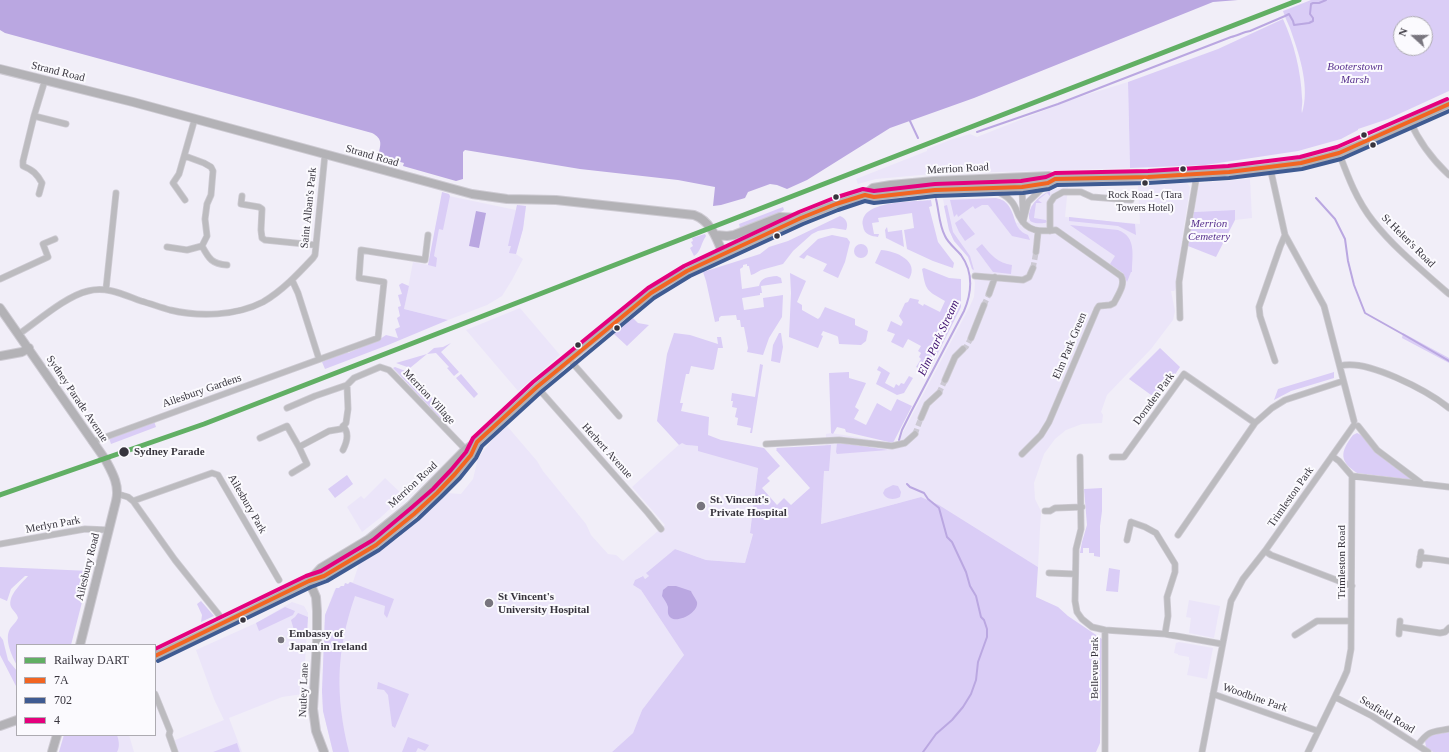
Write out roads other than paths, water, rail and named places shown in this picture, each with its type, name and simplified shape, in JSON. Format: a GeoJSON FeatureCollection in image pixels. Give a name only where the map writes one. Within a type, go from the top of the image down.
{"type":"FeatureCollection","features":[{"type":"Feature","properties":{"kind":"main road","name":"Strand Road"},"geometry":{"type":"LineString","coordinates":[[0,69],[195,118],[443,187],[491,198],[515,200],[556,200],[694,215],[700,217],[716,235],[724,254]]}},
{"type":"Feature","properties":{"kind":"main road","name":"Merrion Road"},"geometry":{"type":"LineString","coordinates":[[865,195],[874,197],[909,192],[1022,187],[1052,181],[1196,174],[1270,167],[1301,162],[1339,153],[1449,104]]}},
{"type":"Feature","properties":{"kind":"main road","name":"Merrion Road"},"geometry":{"type":"LineString","coordinates":[[309,581],[321,568],[362,543],[410,506],[569,359],[651,293],[687,271],[801,218],[836,204],[865,195],[873,188],[891,185],[964,179],[1049,176],[1052,181]]}},
{"type":"Feature","properties":{"kind":"main road"},"geometry":{"type":"LineString","coordinates":[[1022,177],[1022,187]]}},
{"type":"Feature","properties":{"kind":"main road","name":"Merrion Road"},"geometry":{"type":"LineString","coordinates":[[716,235],[727,236],[780,217],[801,218]]}},
{"type":"Feature","properties":{"kind":"main road","name":"Sydney Parade Avenue"},"geometry":{"type":"LineString","coordinates":[[0,308],[104,459],[114,477],[118,494]]}},
{"type":"Feature","properties":{"kind":"main road"},"geometry":{"type":"LineString","coordinates":[[0,356],[22,352],[29,348]]}},
{"type":"Feature","properties":{"kind":"main road","name":"Merrion Road"},"geometry":{"type":"LineString","coordinates":[[156,656],[309,581],[324,576],[367,551],[423,506],[455,474],[468,453]]}},
{"type":"Feature","properties":{"kind":"main road","name":"Ailesbury Road"},"geometry":{"type":"LineString","coordinates":[[80,644],[118,494]]}},
{"type":"Feature","properties":{"kind":"main road"},"geometry":{"type":"LineString","coordinates":[[362,543],[367,551]]}},
{"type":"Feature","properties":{"kind":"main road","name":"Nutley Lane"},"geometry":{"type":"LineString","coordinates":[[309,581],[316,597],[317,611],[313,714],[316,731],[324,752]]}},
{"type":"Feature","properties":{"kind":"main road"},"geometry":{"type":"LineString","coordinates":[[0,726],[16,720]]}},
{"type":"Feature","properties":{"kind":"main road"},"geometry":{"type":"LineString","coordinates":[[52,752],[57,736]]}},
{"type":"Feature","properties":{"kind":"street"},"geometry":{"type":"LineString","coordinates":[[39,194],[42,183],[37,174],[23,166],[23,161],[45,80]]}},
{"type":"Feature","properties":{"kind":"street"},"geometry":{"type":"LineString","coordinates":[[34,116],[66,124]]}},
{"type":"Feature","properties":{"kind":"street"},"geometry":{"type":"LineString","coordinates":[[185,200],[173,183],[179,174],[195,118]]}},
{"type":"Feature","properties":{"kind":"street"},"geometry":{"type":"LineString","coordinates":[[1410,121],[1417,137],[1436,162],[1449,175]]}},
{"type":"Feature","properties":{"kind":"street","name":"St Helen's Road"},"geometry":{"type":"LineString","coordinates":[[1339,153],[1349,180],[1360,201],[1374,222],[1408,257],[1449,294]]}},
{"type":"Feature","properties":{"kind":"street","name":"Saint Alban's Park"},"geometry":{"type":"LineString","coordinates":[[19,334],[77,295],[88,291],[106,289],[170,310],[184,312],[218,313],[236,311],[262,302],[292,280],[315,255],[325,154]]}},
{"type":"Feature","properties":{"kind":"street"},"geometry":{"type":"LineString","coordinates":[[167,247],[187,250],[202,246],[207,236],[206,204],[211,195],[213,171],[204,163],[185,156]]}},
{"type":"Feature","properties":{"kind":"street"},"geometry":{"type":"LineString","coordinates":[[1270,167],[1286,235],[1324,306],[1355,424],[1377,450],[1421,483]]}},
{"type":"Feature","properties":{"kind":"street"},"geometry":{"type":"LineString","coordinates":[[1180,318],[1179,282],[1196,174]]}},
{"type":"Feature","properties":{"kind":"street"},"geometry":{"type":"LineString","coordinates":[[1023,222],[1028,202],[1052,181]]}},
{"type":"Feature","properties":{"kind":"street"},"geometry":{"type":"LineString","coordinates":[[1022,187],[1023,222],[1030,229],[1038,232],[1036,252]]}},
{"type":"Feature","properties":{"kind":"street","name":"Merrion Road"},"geometry":{"type":"LineString","coordinates":[[987,188],[1003,194],[1010,200],[1023,222]]}},
{"type":"Feature","properties":{"kind":"street"},"geometry":{"type":"LineString","coordinates":[[1050,231],[1050,202],[1054,197],[1064,192],[1082,192],[1092,197],[1131,200]]}},
{"type":"Feature","properties":{"kind":"street"},"geometry":{"type":"LineString","coordinates":[[106,289],[116,193]]}},
{"type":"Feature","properties":{"kind":"street"},"geometry":{"type":"LineString","coordinates":[[242,196],[241,204],[262,208],[262,238],[265,240],[315,245]]}},
{"type":"Feature","properties":{"kind":"street","name":"Elm Park Green"},"geometry":{"type":"LineString","coordinates":[[1022,454],[1041,435],[1049,422],[1097,309],[1099,306],[1114,303],[1123,283],[1121,276],[1056,230],[1038,232]]}},
{"type":"Feature","properties":{"kind":"street","name":"Ailesbury Gardens"},"geometry":{"type":"LineString","coordinates":[[92,442],[378,338],[384,282],[359,278],[361,250],[425,260],[428,235]]}},
{"type":"Feature","properties":{"kind":"street"},"geometry":{"type":"LineString","coordinates":[[1275,361],[1260,316],[1259,307],[1286,235]]}},
{"type":"Feature","properties":{"kind":"street"},"geometry":{"type":"LineString","coordinates":[[0,279],[48,257],[44,244],[55,239]]}},
{"type":"Feature","properties":{"kind":"street"},"geometry":{"type":"LineString","coordinates":[[202,246],[211,260],[219,264],[227,265]]}},
{"type":"Feature","properties":{"kind":"street"},"geometry":{"type":"LineString","coordinates":[[975,276],[1023,280],[1029,277],[1033,268]]}},
{"type":"Feature","properties":{"kind":"street"},"geometry":{"type":"LineString","coordinates":[[989,294],[995,278]]}},
{"type":"Feature","properties":{"kind":"street"},"geometry":{"type":"LineString","coordinates":[[292,280],[298,293],[319,360]]}},
{"type":"Feature","properties":{"kind":"street"},"geometry":{"type":"LineString","coordinates":[[971,338],[984,305]]}},
{"type":"Feature","properties":{"kind":"street"},"geometry":{"type":"LineString","coordinates":[[945,380],[955,357],[963,349]]}},
{"type":"Feature","properties":{"kind":"street"},"geometry":{"type":"LineString","coordinates":[[569,359],[619,416]]}},
{"type":"Feature","properties":{"kind":"street"},"geometry":{"type":"LineString","coordinates":[[1340,366],[1352,364],[1386,374],[1425,393],[1449,408]]}},
{"type":"Feature","properties":{"kind":"street","name":"Merrion Village"},"geometry":{"type":"LineString","coordinates":[[287,408],[314,396],[347,385],[354,378],[380,367],[389,370],[468,453]]}},
{"type":"Feature","properties":{"kind":"street","name":"Dornden Park"},"geometry":{"type":"LineString","coordinates":[[1112,457],[1124,457],[1184,374],[1255,423]]}},
{"type":"Feature","properties":{"kind":"street"},"geometry":{"type":"LineString","coordinates":[[1178,535],[1255,423],[1272,408],[1285,400],[1343,381]]}},
{"type":"Feature","properties":{"kind":"street"},"geometry":{"type":"LineString","coordinates":[[298,447],[329,431],[341,429],[346,423],[348,409],[347,385]]}},
{"type":"Feature","properties":{"kind":"street","name":"Herbert Avenue"},"geometry":{"type":"LineString","coordinates":[[537,387],[661,529]]}},
{"type":"Feature","properties":{"kind":"street"},"geometry":{"type":"LineString","coordinates":[[921,418],[927,404],[940,393]]}},
{"type":"Feature","properties":{"kind":"street","name":"Trimleston Park"},"geometry":{"type":"LineString","coordinates":[[1243,579],[1265,551],[1355,424]]}},
{"type":"Feature","properties":{"kind":"street"},"geometry":{"type":"LineString","coordinates":[[260,438],[287,426],[307,464],[292,473]]}},
{"type":"Feature","properties":{"kind":"street"},"geometry":{"type":"LineString","coordinates":[[343,426],[348,436],[343,450]]}},
{"type":"Feature","properties":{"kind":"street"},"geometry":{"type":"LineString","coordinates":[[766,444],[839,440],[892,446],[902,445],[915,434]]}},
{"type":"Feature","properties":{"kind":"street"},"geometry":{"type":"LineString","coordinates":[[1332,456],[1339,461],[1352,476],[1449,487]]}},
{"type":"Feature","properties":{"kind":"street"},"geometry":{"type":"LineString","coordinates":[[1080,457],[1077,465],[1082,507],[1081,529],[1076,549],[1075,601],[1077,612],[1087,624],[1092,627],[1105,630]]}},
{"type":"Feature","properties":{"kind":"street","name":"Ailesbury Park"},"geometry":{"type":"LineString","coordinates":[[133,501],[212,473],[218,475],[279,580]]}},
{"type":"Feature","properties":{"kind":"street","name":"Trimleston Road"},"geometry":{"type":"LineString","coordinates":[[1335,697],[1347,671],[1351,649],[1352,476]]}},
{"type":"Feature","properties":{"kind":"street"},"geometry":{"type":"LineString","coordinates":[[118,494],[128,497],[133,501],[176,560],[219,615]]}},
{"type":"Feature","properties":{"kind":"street"},"geometry":{"type":"LineString","coordinates":[[1045,511],[1050,511],[1055,508],[1082,507]]}},
{"type":"Feature","properties":{"kind":"street"},"geometry":{"type":"LineString","coordinates":[[1127,540],[1131,522],[1156,533],[1175,564],[1175,572],[1166,597],[1168,616],[1165,634]]}},
{"type":"Feature","properties":{"kind":"street","name":"Merlyn Park"},"geometry":{"type":"LineString","coordinates":[[0,544],[85,529],[109,530]]}},
{"type":"Feature","properties":{"kind":"street"},"geometry":{"type":"LineString","coordinates":[[1265,551],[1352,586]]}},
{"type":"Feature","properties":{"kind":"street"},"geometry":{"type":"LineString","coordinates":[[1419,565],[1420,554],[1449,561]]}},
{"type":"Feature","properties":{"kind":"street"},"geometry":{"type":"LineString","coordinates":[[1049,573],[1075,574]]}},
{"type":"Feature","properties":{"kind":"street","name":"Woodbine Park"},"geometry":{"type":"LineString","coordinates":[[1243,579],[1231,601],[1213,694],[1318,731]]}},
{"type":"Feature","properties":{"kind":"street"},"geometry":{"type":"LineString","coordinates":[[1295,636],[1317,621],[1351,621]]}},
{"type":"Feature","properties":{"kind":"street"},"geometry":{"type":"LineString","coordinates":[[1399,634],[1400,624],[1440,633],[1445,632],[1449,628]]}},
{"type":"Feature","properties":{"kind":"street","name":"Bellevue Park"},"geometry":{"type":"LineString","coordinates":[[1105,752],[1105,630],[1165,634],[1222,644]]}},
{"type":"Feature","properties":{"kind":"street"},"geometry":{"type":"LineString","coordinates":[[1202,752],[1213,694]]}},
{"type":"Feature","properties":{"kind":"street"},"geometry":{"type":"LineString","coordinates":[[156,696],[170,731],[169,736],[175,752]]}},
{"type":"Feature","properties":{"kind":"street"},"geometry":{"type":"LineString","coordinates":[[1308,752],[1335,697]]}},
{"type":"Feature","properties":{"kind":"street","name":"Seafield Road"},"geometry":{"type":"LineString","coordinates":[[1335,697],[1372,716],[1428,752]]}},
{"type":"Feature","properties":{"kind":"street"},"geometry":{"type":"LineString","coordinates":[[1418,745],[1430,732],[1449,729]]}},
{"type":"Feature","properties":{"kind":"waterway"},"geometry":{"type":"LineString","coordinates":[[977,132],[1058,104],[1250,31],[1289,14],[1294,25],[1309,23],[1313,21],[1310,14],[1311,4],[1326,0]]}},
{"type":"Feature","properties":{"kind":"waterway","name":"Elm Park Stream"},"geometry":{"type":"LineString","coordinates":[[910,121],[918,138]]}},
{"type":"Feature","properties":{"kind":"waterway"},"geometry":{"type":"LineString","coordinates":[[1316,198],[1335,219],[1345,239],[1348,261],[1354,285],[1365,313],[1449,361]]}},
{"type":"Feature","properties":{"kind":"waterway","name":"Elm Park Stream"},"geometry":{"type":"LineString","coordinates":[[899,440],[902,430],[964,311],[969,297],[970,276],[968,269],[961,255],[946,239],[940,223],[936,199]]}},
{"type":"Feature","properties":{"kind":"waterway","name":"Elm Park Stream"},"geometry":{"type":"LineString","coordinates":[[907,484],[910,487],[924,493],[928,499],[939,508],[947,537],[952,542],[966,572],[970,586],[976,596],[981,617],[984,620],[987,629],[987,637],[978,662],[976,680],[971,694],[963,707],[952,720],[936,734],[923,752]]}},
{"type":"Feature","properties":{"kind":"tunnel"},"geometry":{"type":"LineString","coordinates":[[1033,268],[1036,252]]}},
{"type":"Feature","properties":{"kind":"tunnel"},"geometry":{"type":"LineString","coordinates":[[984,305],[989,294]]}},
{"type":"Feature","properties":{"kind":"tunnel"},"geometry":{"type":"LineString","coordinates":[[963,349],[966,347],[971,338]]}},
{"type":"Feature","properties":{"kind":"tunnel"},"geometry":{"type":"LineString","coordinates":[[939,393],[945,380]]}},
{"type":"Feature","properties":{"kind":"tunnel"},"geometry":{"type":"LineString","coordinates":[[915,434],[921,418]]}},
{"type":"Feature","properties":{"kind":"rail line","name":"DART"},"geometry":{"type":"LineString","coordinates":[[0,495],[204,424],[1299,0]]}},
{"type":"Feature","properties":{"kind":"place","name":"Rock Road - (Tara Towers Hotel)"},"geometry":{"type":"Point","coordinates":[1145,183]}},
{"type":"Feature","properties":{"kind":"place","name":"Sydney Parade"},"geometry":{"type":"Point","coordinates":[124,452]}},
{"type":"Feature","properties":{"kind":"place","name":"St. Vincent's Private Hospital"},"geometry":{"type":"Point","coordinates":[701,506]}},
{"type":"Feature","properties":{"kind":"place","name":"St Vincent's University Hospital"},"geometry":{"type":"Point","coordinates":[489,603]}},
{"type":"Feature","properties":{"kind":"place","name":"Embassy of Japan in Ireland"},"geometry":{"type":"Point","coordinates":[281,640]}},
{"type":"Feature","properties":{"kind":"park label","name":"Booterstown Marsh"},"geometry":{"type":"Point","coordinates":[1355,73]}},
{"type":"Feature","properties":{"kind":"park label","name":"Merrion Cemetery"},"geometry":{"type":"Point","coordinates":[1209,230]}}]}
